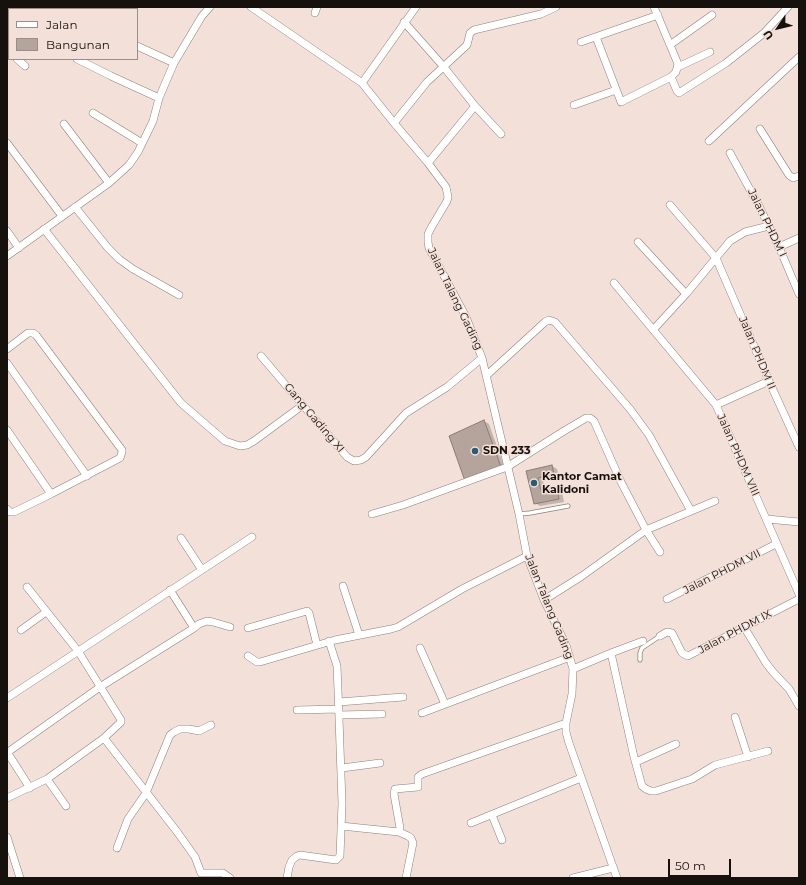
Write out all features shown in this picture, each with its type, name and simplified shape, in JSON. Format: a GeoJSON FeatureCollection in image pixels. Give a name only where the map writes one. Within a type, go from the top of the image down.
{"type":"FeatureCollection","features":[{"type":"Feature","properties":{"kind":"street"},"geometry":{"type":"LineString","coordinates":[[7,256],[109,183],[129,165],[138,152],[153,120],[159,98],[174,63],[202,16],[210,7]]}},
{"type":"Feature","properties":{"kind":"street"},"geometry":{"type":"LineString","coordinates":[[362,83],[416,7]]}},
{"type":"Feature","properties":{"kind":"street"},"geometry":{"type":"LineString","coordinates":[[394,123],[427,82],[467,45],[470,33],[474,30],[541,14],[556,7]]}},
{"type":"Feature","properties":{"kind":"street"},"geometry":{"type":"LineString","coordinates":[[596,37],[621,102],[671,77],[676,72],[678,67],[677,60],[654,7]]}},
{"type":"Feature","properties":{"kind":"street"},"geometry":{"type":"LineString","coordinates":[[671,77],[677,92],[680,93],[684,91],[764,33],[788,7]]}},
{"type":"Feature","properties":{"kind":"street","name":"Jalan Talang Gading"},"geometry":{"type":"LineString","coordinates":[[254,8],[362,83],[446,187],[448,197],[428,234],[429,248],[466,317],[482,358],[519,514],[527,556],[544,600],[555,621],[574,669],[572,694],[566,722],[566,732],[569,744],[617,878]]}},
{"type":"Feature","properties":{"kind":"street"},"geometry":{"type":"LineString","coordinates":[[581,42],[658,15]]}},
{"type":"Feature","properties":{"kind":"street"},"geometry":{"type":"LineString","coordinates":[[670,44],[712,15]]}},
{"type":"Feature","properties":{"kind":"street"},"geometry":{"type":"LineString","coordinates":[[404,22],[443,66],[475,106],[501,134]]}},
{"type":"Feature","properties":{"kind":"street"},"geometry":{"type":"LineString","coordinates":[[138,46],[174,63]]}},
{"type":"Feature","properties":{"kind":"street"},"geometry":{"type":"LineString","coordinates":[[678,67],[710,52]]}},
{"type":"Feature","properties":{"kind":"street"},"geometry":{"type":"LineString","coordinates":[[709,141],[799,57]]}},
{"type":"Feature","properties":{"kind":"street"},"geometry":{"type":"LineString","coordinates":[[18,60],[25,66]]}},
{"type":"Feature","properties":{"kind":"street"},"geometry":{"type":"LineString","coordinates":[[80,60],[159,98]]}},
{"type":"Feature","properties":{"kind":"street"},"geometry":{"type":"LineString","coordinates":[[574,105],[616,90]]}},
{"type":"Feature","properties":{"kind":"street"},"geometry":{"type":"LineString","coordinates":[[428,163],[475,106]]}},
{"type":"Feature","properties":{"kind":"street"},"geometry":{"type":"LineString","coordinates":[[93,113],[142,143]]}},
{"type":"Feature","properties":{"kind":"street"},"geometry":{"type":"LineString","coordinates":[[64,124],[109,183]]}},
{"type":"Feature","properties":{"kind":"street"},"geometry":{"type":"LineString","coordinates":[[760,129],[789,175],[793,178],[799,176]]}},
{"type":"Feature","properties":{"kind":"street"},"geometry":{"type":"LineString","coordinates":[[7,143],[62,216]]}},
{"type":"Feature","properties":{"kind":"street","name":"Jalan PHDM I"},"geometry":{"type":"LineString","coordinates":[[730,153],[750,187],[779,247],[799,294]]}},
{"type":"Feature","properties":{"kind":"street","name":"Jalan PHDM II"},"geometry":{"type":"LineString","coordinates":[[670,206],[716,258],[768,382],[799,447]]}},
{"type":"Feature","properties":{"kind":"street"},"geometry":{"type":"LineString","coordinates":[[74,207],[119,260],[180,295]]}},
{"type":"Feature","properties":{"kind":"street"},"geometry":{"type":"LineString","coordinates":[[653,330],[686,294],[730,240],[745,232],[769,226]]}},
{"type":"Feature","properties":{"kind":"street"},"geometry":{"type":"LineString","coordinates":[[44,229],[181,403],[225,441],[240,446],[247,445],[303,405]]}},
{"type":"Feature","properties":{"kind":"street"},"geometry":{"type":"LineString","coordinates":[[7,231],[19,248]]}},
{"type":"Feature","properties":{"kind":"street"},"geometry":{"type":"LineString","coordinates":[[779,247],[799,238]]}},
{"type":"Feature","properties":{"kind":"street"},"geometry":{"type":"LineString","coordinates":[[638,242],[686,294]]}},
{"type":"Feature","properties":{"kind":"street","name":"Jalan PHDM VIII"},"geometry":{"type":"LineString","coordinates":[[614,283],[716,405],[767,518],[776,544],[797,583],[799,594]]}},
{"type":"Feature","properties":{"kind":"street"},"geometry":{"type":"LineString","coordinates":[[487,375],[545,322],[549,320],[555,322],[630,409],[648,435],[691,511]]}},
{"type":"Feature","properties":{"kind":"street"},"geometry":{"type":"LineString","coordinates":[[7,349],[28,333],[33,333],[36,335],[122,450],[120,458],[87,476],[14,512],[10,512],[7,509]]}},
{"type":"Feature","properties":{"kind":"street","name":"Gang Gading XI"},"geometry":{"type":"LineString","coordinates":[[261,356],[347,457],[354,461],[366,458],[406,413],[447,387],[482,358]]}},
{"type":"Feature","properties":{"kind":"street"},"geometry":{"type":"LineString","coordinates":[[7,364],[87,476]]}},
{"type":"Feature","properties":{"kind":"street"},"geometry":{"type":"LineString","coordinates":[[716,405],[768,382]]}},
{"type":"Feature","properties":{"kind":"street"},"geometry":{"type":"LineString","coordinates":[[372,514],[403,505],[507,467],[586,418],[594,421],[621,482],[646,530],[660,552]]}},
{"type":"Feature","properties":{"kind":"street"},"geometry":{"type":"LineString","coordinates":[[7,430],[51,494]]}},
{"type":"Feature","properties":{"kind":"street"},"geometry":{"type":"LineString","coordinates":[[544,600],[595,567],[646,530],[715,501]]}},
{"type":"Feature","properties":{"kind":"street"},"geometry":{"type":"LineString","coordinates":[[767,518],[799,522]]}},
{"type":"Feature","properties":{"kind":"street"},"geometry":{"type":"LineString","coordinates":[[7,698],[252,537]]}},
{"type":"Feature","properties":{"kind":"street"},"geometry":{"type":"LineString","coordinates":[[181,538],[202,570]]}},
{"type":"Feature","properties":{"kind":"street","name":"Jalan PHDM VII"},"geometry":{"type":"LineString","coordinates":[[667,599],[776,544]]}},
{"type":"Feature","properties":{"kind":"street"},"geometry":{"type":"LineString","coordinates":[[248,656],[257,662],[260,662],[329,641],[398,627],[462,589],[527,556]]}},
{"type":"Feature","properties":{"kind":"street"},"geometry":{"type":"LineString","coordinates":[[343,586],[359,635]]}},
{"type":"Feature","properties":{"kind":"street"},"geometry":{"type":"LineString","coordinates":[[7,798],[47,779],[104,738],[121,722],[78,651],[27,587]]}},
{"type":"Feature","properties":{"kind":"street"},"geometry":{"type":"LineString","coordinates":[[170,590],[194,628]]}},
{"type":"Feature","properties":{"kind":"street","name":"Jalan PHDM IX"},"geometry":{"type":"LineString","coordinates":[[660,636],[667,632],[672,634],[682,653],[688,656],[799,599]]}},
{"type":"Feature","properties":{"kind":"street"},"geometry":{"type":"LineString","coordinates":[[248,628],[307,611],[317,645]]}},
{"type":"Feature","properties":{"kind":"street"},"geometry":{"type":"LineString","coordinates":[[21,630],[46,612]]}},
{"type":"Feature","properties":{"kind":"street"},"geometry":{"type":"LineString","coordinates":[[30,788],[7,752],[100,687],[199,624],[207,621],[230,627]]}},
{"type":"Feature","properties":{"kind":"street"},"geometry":{"type":"LineString","coordinates":[[744,627],[766,663],[789,689],[799,706]]}},
{"type":"Feature","properties":{"kind":"street"},"geometry":{"type":"LineString","coordinates":[[287,878],[292,860],[297,856],[300,855],[338,859],[340,856],[342,768],[339,709],[336,666],[329,641]]}},
{"type":"Feature","properties":{"kind":"street"},"geometry":{"type":"LineString","coordinates":[[574,669],[643,641]]}},
{"type":"Feature","properties":{"kind":"street"},"geometry":{"type":"LineString","coordinates":[[420,648],[445,704]]}},
{"type":"Feature","properties":{"kind":"street"},"geometry":{"type":"LineString","coordinates":[[611,653],[642,786],[648,791],[692,779],[715,765],[768,751]]}},
{"type":"Feature","properties":{"kind":"street"},"geometry":{"type":"LineString","coordinates":[[422,713],[570,657]]}},
{"type":"Feature","properties":{"kind":"street"},"geometry":{"type":"LineString","coordinates":[[339,709],[403,697]]}},
{"type":"Feature","properties":{"kind":"street"},"geometry":{"type":"LineString","coordinates":[[297,710],[339,709],[382,714]]}},
{"type":"Feature","properties":{"kind":"street"},"geometry":{"type":"LineString","coordinates":[[735,717],[748,757]]}},
{"type":"Feature","properties":{"kind":"street"},"geometry":{"type":"LineString","coordinates":[[399,832],[400,828],[394,794],[395,790],[418,787],[418,777],[422,774],[566,722]]}},
{"type":"Feature","properties":{"kind":"street"},"geometry":{"type":"LineString","coordinates":[[117,848],[128,819],[146,792],[170,735],[180,729],[199,731],[211,725]]}},
{"type":"Feature","properties":{"kind":"street"},"geometry":{"type":"LineString","coordinates":[[104,738],[178,833],[195,857],[201,874],[223,874],[230,878]]}},
{"type":"Feature","properties":{"kind":"street"},"geometry":{"type":"LineString","coordinates":[[636,762],[676,744]]}},
{"type":"Feature","properties":{"kind":"street"},"geometry":{"type":"LineString","coordinates":[[342,768],[380,764]]}},
{"type":"Feature","properties":{"kind":"street"},"geometry":{"type":"LineString","coordinates":[[471,823],[581,778]]}},
{"type":"Feature","properties":{"kind":"street"},"geometry":{"type":"LineString","coordinates":[[47,779],[66,806]]}},
{"type":"Feature","properties":{"kind":"street"},"geometry":{"type":"LineString","coordinates":[[492,815],[502,840]]}},
{"type":"Feature","properties":{"kind":"street"},"geometry":{"type":"LineString","coordinates":[[341,826],[399,832],[411,838],[413,843],[406,878]]}},
{"type":"Feature","properties":{"kind":"street"},"geometry":{"type":"LineString","coordinates":[[7,837],[20,878]]}},
{"type":"Feature","properties":{"kind":"street"},"geometry":{"type":"LineString","coordinates":[[573,878],[613,868]]}},
{"type":"Feature","properties":{"kind":"lane"},"geometry":{"type":"LineString","coordinates":[[519,514],[568,506]]}},
{"type":"Feature","properties":{"kind":"lane"},"geometry":{"type":"LineString","coordinates":[[640,660],[642,648],[660,636]]}},
{"type":"Feature","properties":{"kind":"building","name":"SDN 233"},"geometry":{"type":"Polygon","coordinates":[[[484,420],[501,467],[465,481],[449,436],[484,420]]]}},
{"type":"Feature","properties":{"kind":"building","name":"Kantor Camat Kalidoni"},"geometry":{"type":"Polygon","coordinates":[[[552,465],[554,474],[538,478],[541,490],[557,488],[559,499],[534,504],[526,471],[552,465]]]}},
{"type":"Feature","properties":{"kind":"place","name":"SDN 233"},"geometry":{"type":"Point","coordinates":[475,451]}},
{"type":"Feature","properties":{"kind":"place","name":"Kantor Camat Kalidoni"},"geometry":{"type":"Point","coordinates":[534,483]}}]}
